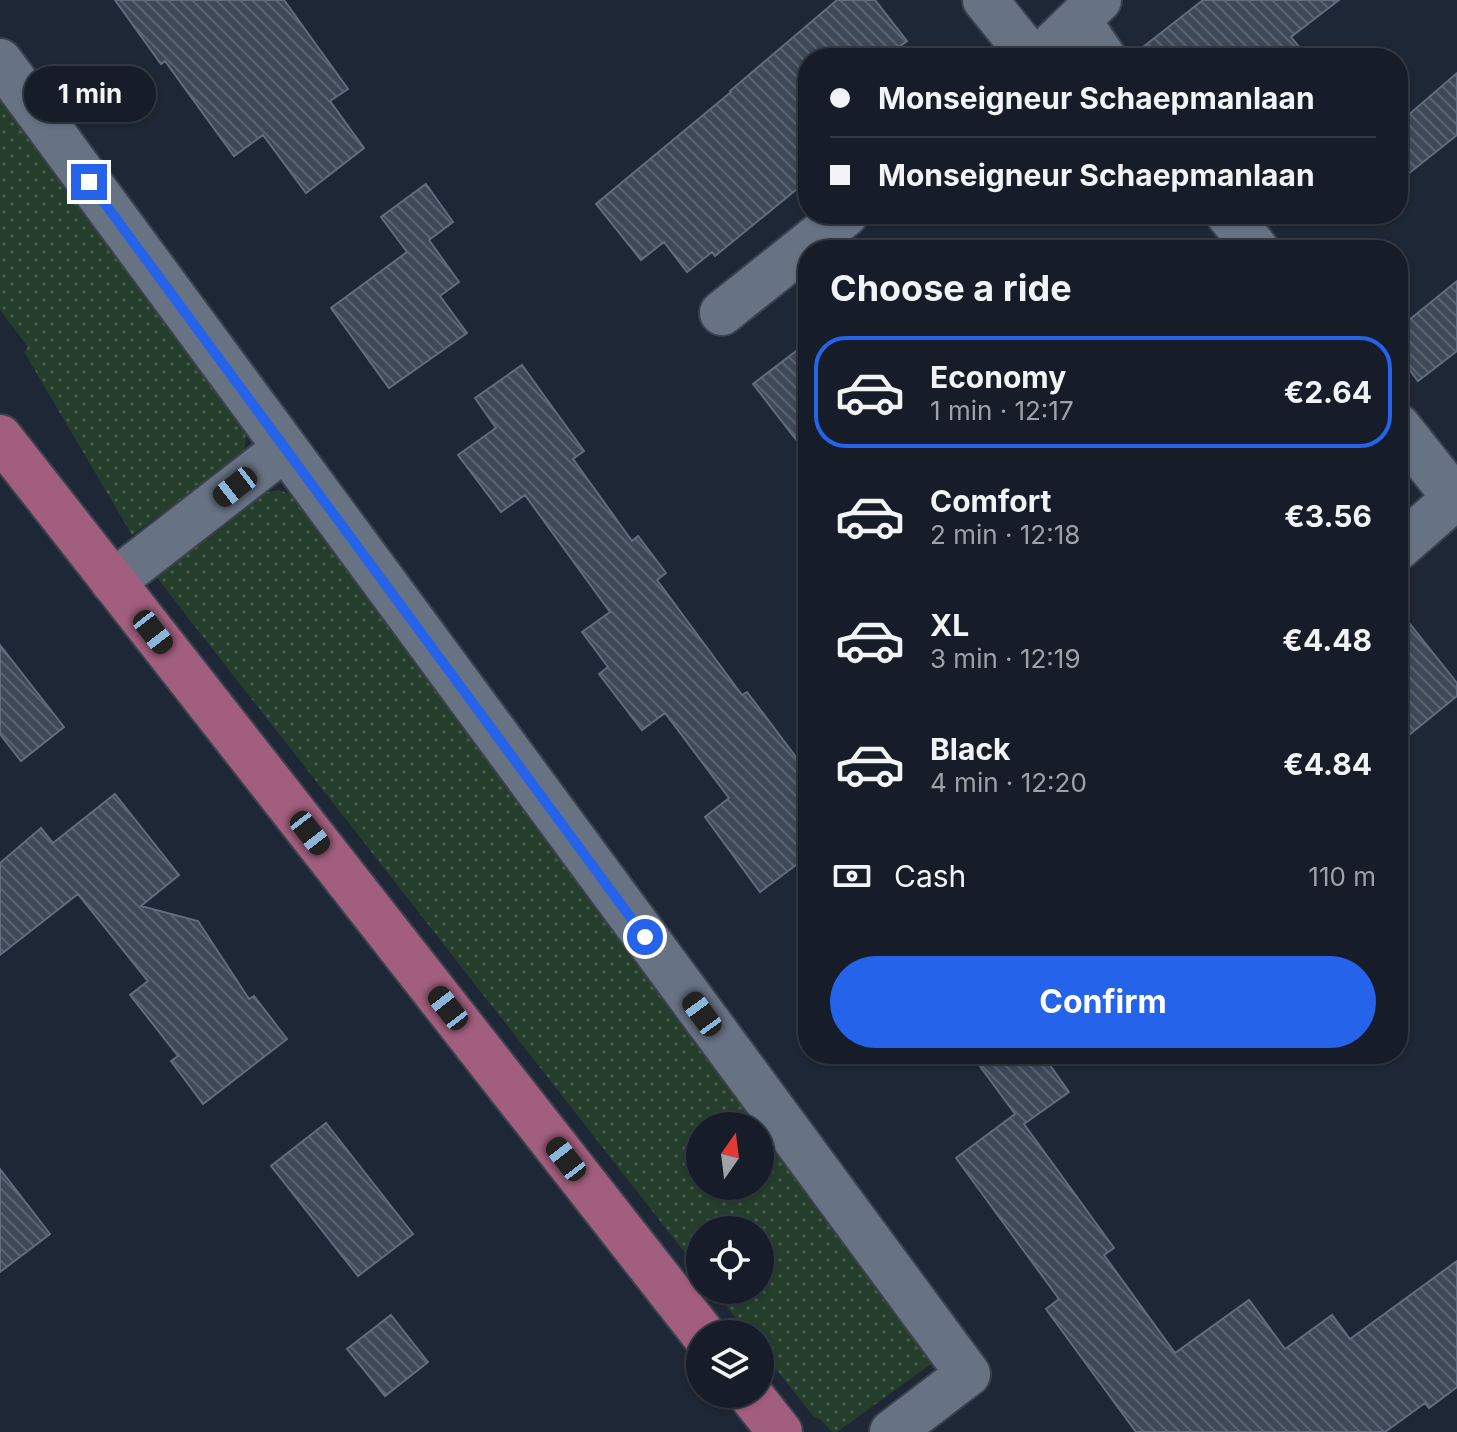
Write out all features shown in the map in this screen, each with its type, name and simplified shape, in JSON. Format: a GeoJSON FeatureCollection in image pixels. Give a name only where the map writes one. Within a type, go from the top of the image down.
{"type":"FeatureCollection","features":[{"type":"Feature","properties":{"kind":"main road"},"geometry":{"type":"LineString","coordinates":[[0,437],[692,1320]]}},
{"type":"Feature","properties":{"kind":"main road"},"geometry":{"type":"LineString","coordinates":[[761,1408],[780,1432]]}},
{"type":"Feature","properties":{"kind":"street"},"geometry":{"type":"LineString","coordinates":[[985,0],[1024,48]]}},
{"type":"Feature","properties":{"kind":"street"},"geometry":{"type":"LineString","coordinates":[[1049,48],[1089,10],[1101,48]]}},
{"type":"Feature","properties":{"kind":"street"},"geometry":{"type":"LineString","coordinates":[[0,61],[968,1374],[892,1432]]}},
{"type":"Feature","properties":{"kind":"street"},"geometry":{"type":"LineString","coordinates":[[813,240],[833,224]]}},
{"type":"Feature","properties":{"kind":"street"},"geometry":{"type":"LineString","coordinates":[[1236,224],[1249,240]]}},
{"type":"Feature","properties":{"kind":"street"},"geometry":{"type":"LineString","coordinates":[[722,313],[798,252]]}},
{"type":"Feature","properties":{"kind":"street"},"geometry":{"type":"LineString","coordinates":[[1408,438],[1456,497],[1408,539]]}},
{"type":"Feature","properties":{"kind":"street"},"geometry":{"type":"LineString","coordinates":[[113,582],[284,449]]}},
{"type":"Feature","properties":{"kind":"green space"},"geometry":{"type":"Polygon","coordinates":[[[0,95],[246,432],[245,450],[238,458],[132,535],[24,352],[28,347],[0,310],[0,95]]]}},
{"type":"Feature","properties":{"kind":"green space"},"geometry":{"type":"Polygon","coordinates":[[[279,490],[296,497],[749,1112],[686,1112],[686,1200],[774,1200],[774,1147],[928,1357],[931,1364],[837,1432],[832,1432],[814,1417],[774,1367],[774,1320],[737,1320],[725,1304],[774,1304],[774,1216],[686,1216],[686,1254],[154,574],[264,493],[279,490]]]}},
{"type":"Feature","properties":{"kind":"building"},"geometry":{"type":"Polygon","coordinates":[[[115,0],[284,0],[348,89],[330,101],[364,148],[306,193],[263,135],[234,156],[165,61],[161,64],[115,0]]]}},
{"type":"Feature","properties":{"kind":"building"},"geometry":{"type":"Polygon","coordinates":[[[837,0],[875,0],[907,41],[898,48],[798,48],[798,188],[715,256],[712,252],[687,272],[664,242],[641,260],[596,204],[837,0]]]}},
{"type":"Feature","properties":{"kind":"building"},"geometry":{"type":"Polygon","coordinates":[[[1203,0],[1339,0],[1291,37],[1300,48],[1142,48],[1203,0]]]}},
{"type":"Feature","properties":{"kind":"building"},"geometry":{"type":"Polygon","coordinates":[[[1457,73],[1457,135],[1408,174],[1408,115],[1457,73]]]}},
{"type":"Feature","properties":{"kind":"building"},"geometry":{"type":"Polygon","coordinates":[[[426,184],[453,222],[429,240],[459,282],[440,296],[467,333],[389,388],[331,308],[407,252],[381,217],[426,184]]]}},
{"type":"Feature","properties":{"kind":"building"},"geometry":{"type":"Polygon","coordinates":[[[1457,281],[1457,351],[1418,381],[1408,368],[1408,321],[1457,281]]]}},
{"type":"Feature","properties":{"kind":"building"},"geometry":{"type":"Polygon","coordinates":[[[798,350],[798,442],[753,384],[798,350]]]}},
{"type":"Feature","properties":{"kind":"building"},"geometry":{"type":"Polygon","coordinates":[[[522,365],[584,451],[573,459],[632,541],[638,536],[666,573],[657,580],[742,695],[747,692],[798,760],[798,864],[760,892],[705,817],[729,798],[665,713],[642,730],[599,674],[608,667],[582,632],[610,612],[525,495],[501,512],[458,455],[496,428],[475,398],[522,365]]]}},
{"type":"Feature","properties":{"kind":"building"},"geometry":{"type":"Polygon","coordinates":[[[1408,622],[1457,683],[1457,696],[1408,736],[1408,622]]]}},
{"type":"Feature","properties":{"kind":"building"},"geometry":{"type":"Polygon","coordinates":[[[0,645],[64,727],[21,761],[0,734],[0,645]]]}},
{"type":"Feature","properties":{"kind":"building"},"geometry":{"type":"Polygon","coordinates":[[[115,794],[179,875],[141,906],[198,921],[249,999],[254,996],[287,1039],[203,1104],[171,1061],[178,1056],[130,995],[148,981],[78,894],[0,955],[0,863],[41,828],[53,843],[115,794]]]}},
{"type":"Feature","properties":{"kind":"building"},"geometry":{"type":"Polygon","coordinates":[[[978,1064],[1049,1064],[1069,1092],[1024,1124],[1114,1248],[1104,1255],[1175,1353],[1249,1300],[1285,1349],[1332,1315],[1350,1339],[1457,1261],[1457,1387],[1429,1408],[1425,1403],[1385,1432],[1136,1432],[1046,1309],[1059,1299],[956,1158],[1015,1114],[978,1064]]]}},
{"type":"Feature","properties":{"kind":"building"},"geometry":{"type":"Polygon","coordinates":[[[326,1123],[413,1234],[358,1276],[271,1166],[326,1123]]]}},
{"type":"Feature","properties":{"kind":"building"},"geometry":{"type":"Polygon","coordinates":[[[0,1169],[50,1234],[0,1272],[0,1169]]]}},
{"type":"Feature","properties":{"kind":"building"},"geometry":{"type":"Polygon","coordinates":[[[391,1315],[428,1362],[385,1396],[347,1349],[391,1315]]]}},
{"type":"Feature","properties":{"kind":"route"},"geometry":{"type":"LineString","coordinates":[[89,182],[645,937]]}}]}
